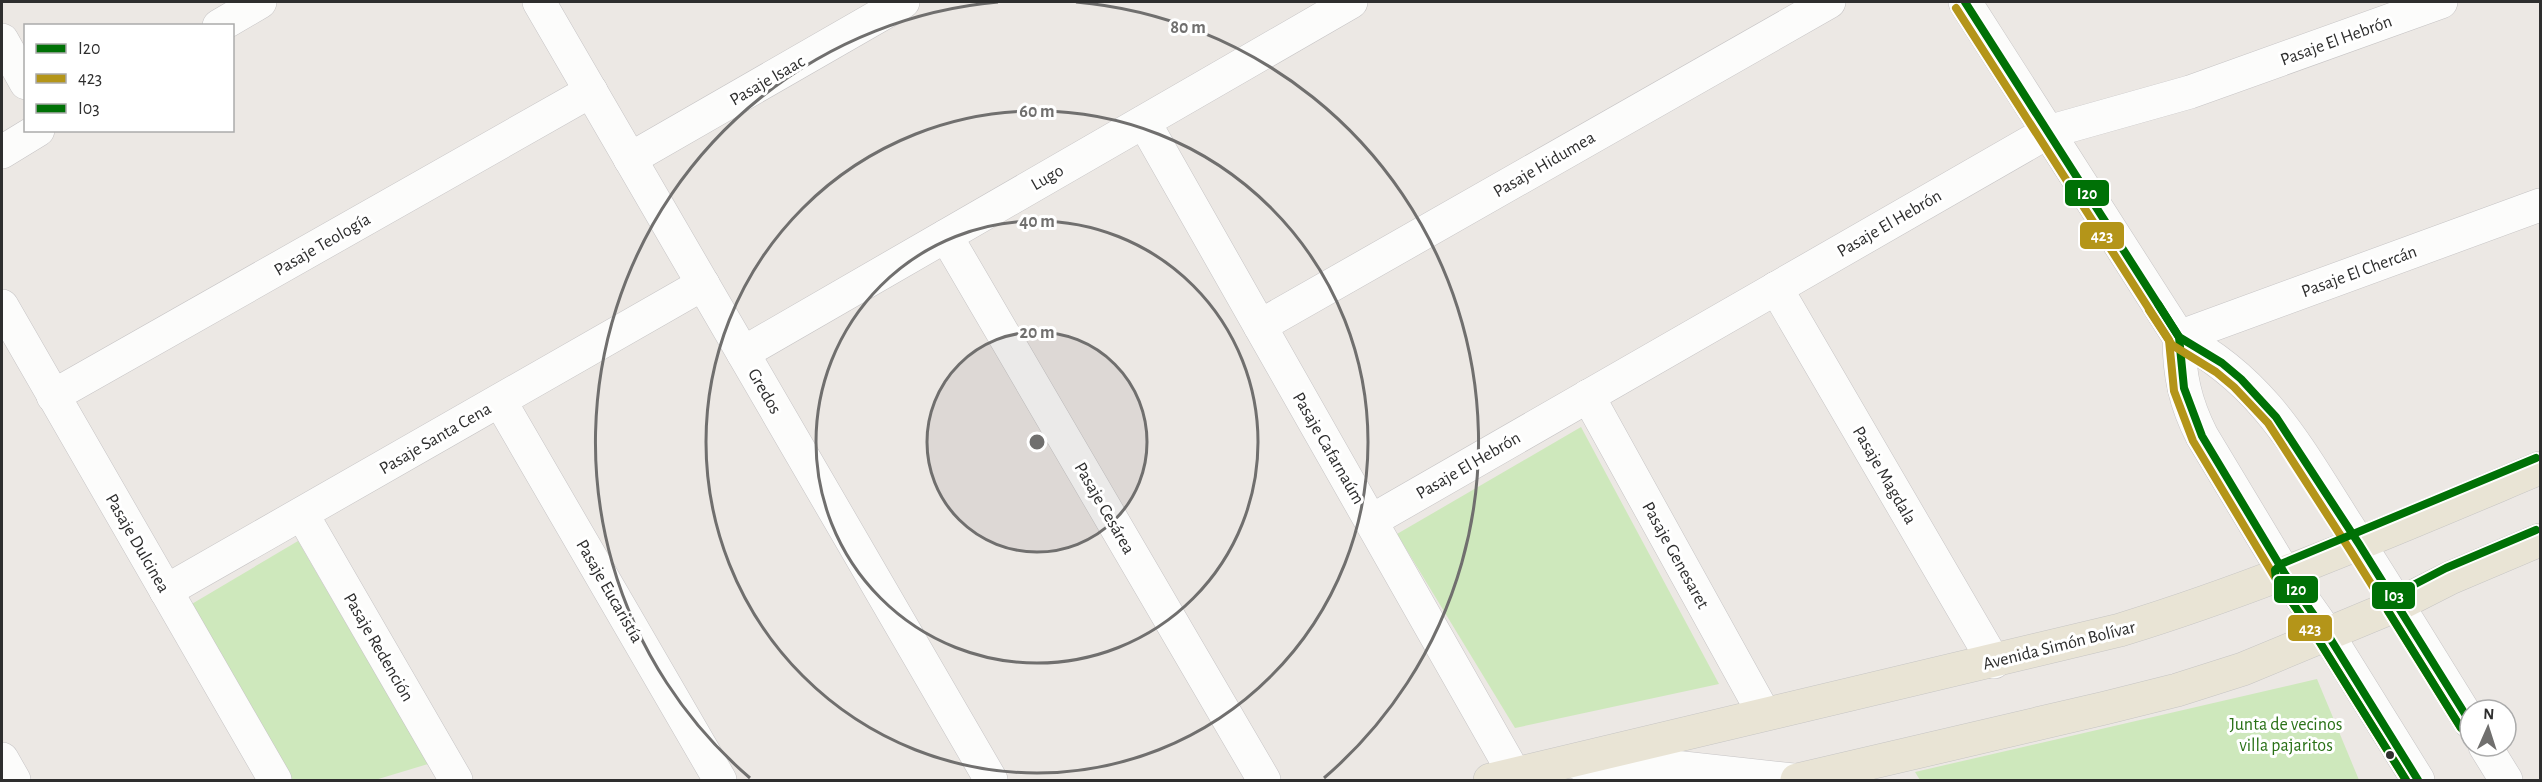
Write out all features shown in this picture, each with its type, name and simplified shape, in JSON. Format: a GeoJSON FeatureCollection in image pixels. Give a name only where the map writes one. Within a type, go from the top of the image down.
{"type":"FeatureCollection","features":[{"type":"Feature","properties":{"kind":"main road","name":"Avenida Simón Bolívar"},"geometry":{"type":"LineString","coordinates":[[1502,778],[1764,714],[1995,662],[2120,630],[2285,574],[2541,468]]}},
{"type":"Feature","properties":{"kind":"main road"},"geometry":{"type":"LineString","coordinates":[[1795,780],[2177,690],[2252,666],[2397,605],[2450,578],[2541,540]]}},
{"type":"Feature","properties":{"kind":"street"},"geometry":{"type":"LineString","coordinates":[[222,24],[256,2]]}},
{"type":"Feature","properties":{"kind":"street","name":"Gredos"},"geometry":{"type":"LineString","coordinates":[[539,2],[991,780]]}},
{"type":"Feature","properties":{"kind":"street","name":"Pasaje Isaac"},"geometry":{"type":"LineString","coordinates":[[630,159],[903,2]]}},
{"type":"Feature","properties":{"kind":"street","name":"Pasaje Hidumea"},"geometry":{"type":"LineString","coordinates":[[1260,326],[1829,2]]}},
{"type":"Feature","properties":{"kind":"street"},"geometry":{"type":"LineString","coordinates":[[1965,2],[2179,337],[2222,363],[2270,410],[2360,544],[2458,703]]}},
{"type":"Feature","properties":{"kind":"street","name":"Pasaje El Hebrón"},"geometry":{"type":"LineString","coordinates":[[1371,521],[2048,132],[2190,92],[2441,2]]}},
{"type":"Feature","properties":{"kind":"street","name":"Lugo"},"geometry":{"type":"LineString","coordinates":[[743,353],[1144,122],[1337,5]]}},
{"type":"Feature","properties":{"kind":"street"},"geometry":{"type":"LineString","coordinates":[[2,40],[24,79]]}},
{"type":"Feature","properties":{"kind":"street","name":"Pasaje Teología"},"geometry":{"type":"LineString","coordinates":[[53,396],[591,92]]}},
{"type":"Feature","properties":{"kind":"street","name":"Pasaje Cafarnaúm"},"geometry":{"type":"LineString","coordinates":[[1144,122],[1371,521],[1502,778]]}},
{"type":"Feature","properties":{"kind":"street"},"geometry":{"type":"LineString","coordinates":[[2,152],[35,132]]}},
{"type":"Feature","properties":{"kind":"street","name":"Pasaje El Chercán"},"geometry":{"type":"LineString","coordinates":[[2179,337],[2541,205]]}},
{"type":"Feature","properties":{"kind":"street","name":"Pasaje Cesárea"},"geometry":{"type":"LineString","coordinates":[[946,236],[1264,780]]}},
{"type":"Feature","properties":{"kind":"street","name":"Pasaje Santa Cena"},"geometry":{"type":"LineString","coordinates":[[166,591],[703,284]]}},
{"type":"Feature","properties":{"kind":"street","name":"Pasaje Magdala"},"geometry":{"type":"LineString","coordinates":[[1776,288],[1995,662]]}},
{"type":"Feature","properties":{"kind":"street","name":"Pasaje Dulcinea"},"geometry":{"type":"LineString","coordinates":[[2,306],[275,780]]}},
{"type":"Feature","properties":{"kind":"street"},"geometry":{"type":"LineString","coordinates":[[2179,337],[2179,364],[2190,414],[2285,574],[2328,635],[2418,780]]}},
{"type":"Feature","properties":{"kind":"street","name":"Pasaje Genesaret"},"geometry":{"type":"LineString","coordinates":[[1588,396],[1764,714]]}},
{"type":"Feature","properties":{"kind":"street","name":"Pasaje Eucaristía"},"geometry":{"type":"LineString","coordinates":[[500,401],[720,780]]}},
{"type":"Feature","properties":{"kind":"street","name":"Pasaje Redención"},"geometry":{"type":"LineString","coordinates":[[302,514],[450,779]]}},
{"type":"Feature","properties":{"kind":"street"},"geometry":{"type":"LineString","coordinates":[[2492,758],[2506,780]]}},
{"type":"Feature","properties":{"kind":"street"},"geometry":{"type":"LineString","coordinates":[[2,759],[14,780]]}},
{"type":"Feature","properties":{"kind":"street"},"geometry":{"type":"LineString","coordinates":[[1560,764],[1665,766],[1795,780]]}},
{"type":"Feature","properties":{"kind":"green space"},"geometry":{"type":"Polygon","coordinates":[[[1581,427],[1719,684],[1515,728],[1397,534],[1581,427]]]}},
{"type":"Feature","properties":{"kind":"green space"},"geometry":{"type":"Polygon","coordinates":[[[298,541],[428,764],[375,780],[284,780],[185,608],[298,541]]]}},
{"type":"Feature","properties":{"kind":"green space","name":"Junta de vecinos villa pajaritos"},"geometry":{"type":"Polygon","coordinates":[[[2317,679],[2359,780],[1920,780],[1915,772],[2317,679]]]}},
{"type":"Feature","properties":{"kind":"transit line","name":"I20"},"geometry":{"type":"LineString","coordinates":[[1965,2],[2179,337],[2184,388],[2202,436],[2285,574],[2328,635],[2418,780]]}},
{"type":"Feature","properties":{"kind":"transit line","name":"423"},"geometry":{"type":"LineString","coordinates":[[1956,8],[2169,340],[2174,391],[2193,441],[2276,579],[2319,641],[2406,780]]}},
{"type":"Feature","properties":{"kind":"transit line","name":"I20"},"geometry":{"type":"LineString","coordinates":[[2158,304],[2179,337],[2222,363],[2241,379],[2276,417],[2458,703]]}},
{"type":"Feature","properties":{"kind":"transit line","name":"423"},"geometry":{"type":"LineString","coordinates":[[2149,310],[2172,345],[2216,372],[2234,387],[2268,423],[2458,723]]}},
{"type":"Feature","properties":{"kind":"transit line","name":"I03"},"geometry":{"type":"LineString","coordinates":[[2406,780],[2319,641],[2276,579],[2275,570],[2281,564],[2536,458]]}},
{"type":"Feature","properties":{"kind":"transit line","name":"I03"},"geometry":{"type":"LineString","coordinates":[[2458,723],[2388,611],[2387,602],[2392,596],[2446,568],[2536,530]]}}]}
